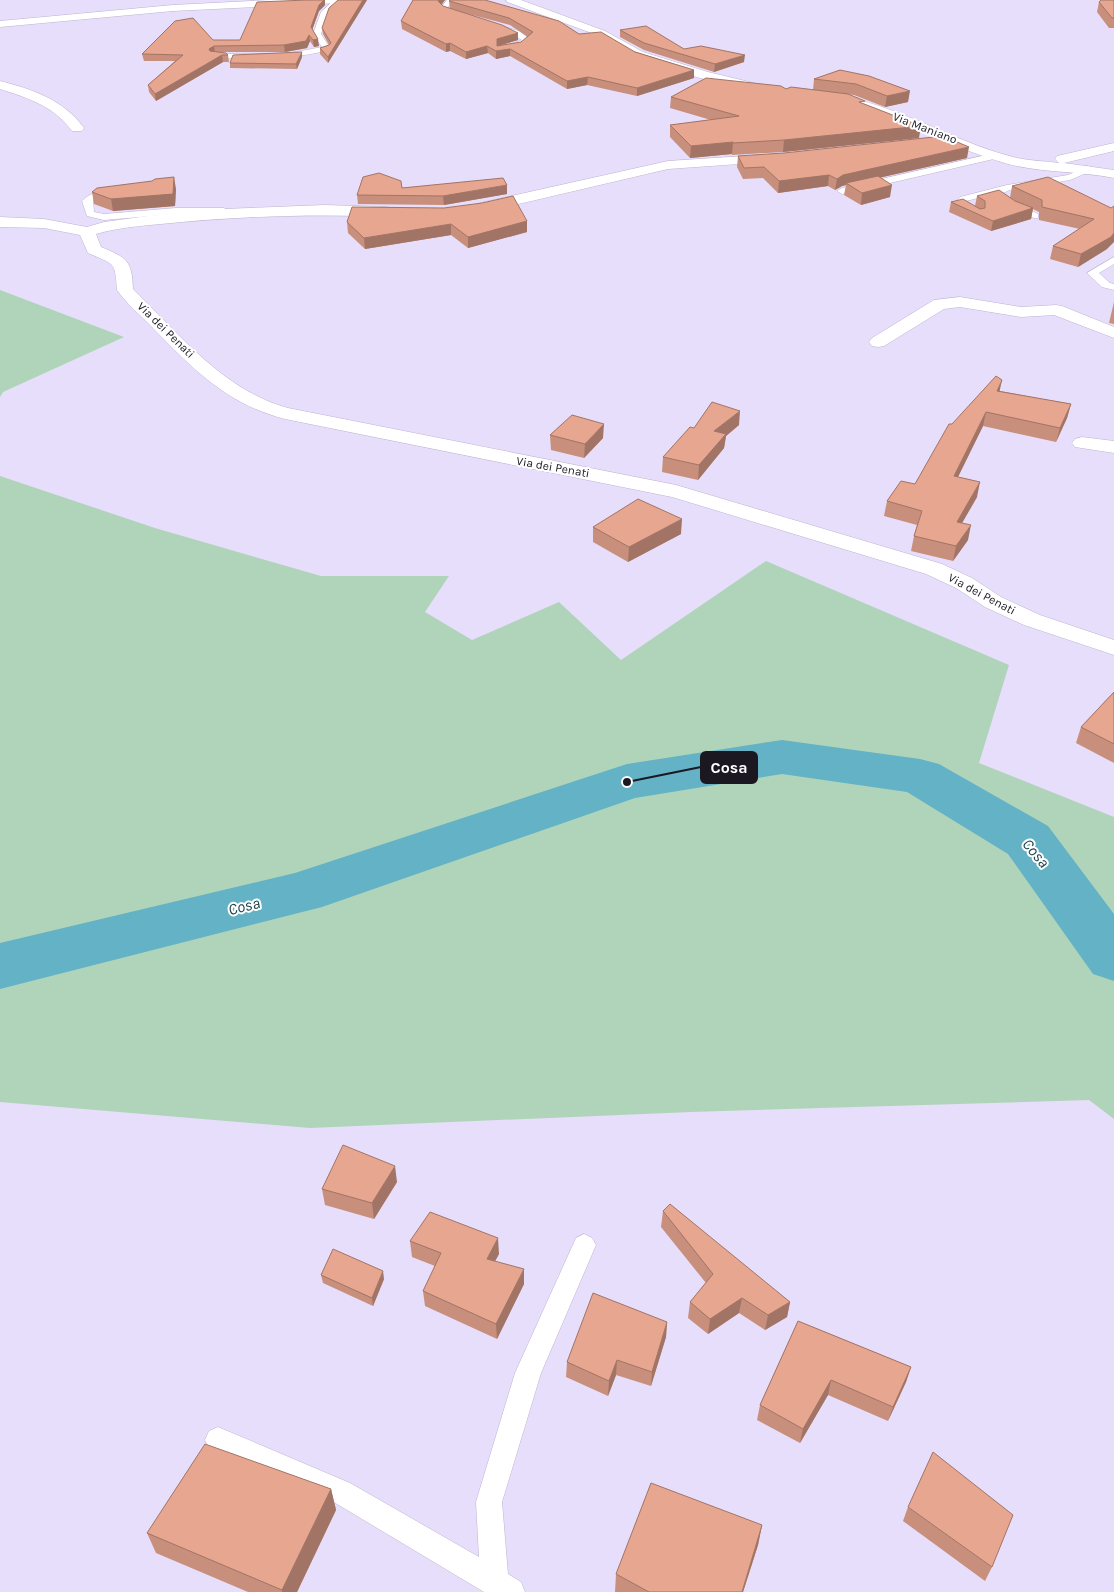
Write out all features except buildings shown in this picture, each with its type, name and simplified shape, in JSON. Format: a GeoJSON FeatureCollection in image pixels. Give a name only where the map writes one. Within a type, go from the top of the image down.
{"type":"FeatureCollection","features":[{"type":"Feature","properties":{"kind":"street"},"geometry":{"type":"LineString","coordinates":[[0,24],[173,8],[338,0]]}},
{"type":"Feature","properties":{"kind":"street"},"geometry":{"type":"LineString","coordinates":[[511,0],[601,33],[639,55],[704,75],[773,90]]}},
{"type":"Feature","properties":{"kind":"street"},"geometry":{"type":"LineString","coordinates":[[530,7],[548,4]]}},
{"type":"Feature","properties":{"kind":"street"},"geometry":{"type":"LineString","coordinates":[[0,85],[56,106],[65,112],[77,128]]}},
{"type":"Feature","properties":{"kind":"street","name":"Via Maniano"},"geometry":{"type":"LineString","coordinates":[[849,100],[958,140],[995,156],[1022,163],[1088,169],[1114,174]]}},
{"type":"Feature","properties":{"kind":"street"},"geometry":{"type":"LineString","coordinates":[[920,144],[958,140]]}},
{"type":"Feature","properties":{"kind":"street"},"geometry":{"type":"LineString","coordinates":[[1051,166],[1054,161],[1114,147]]}},
{"type":"Feature","properties":{"kind":"street"},"geometry":{"type":"LineString","coordinates":[[463,210],[482,208],[668,165],[792,157]]}},
{"type":"Feature","properties":{"kind":"street"},"geometry":{"type":"LineString","coordinates":[[0,222],[48,225],[87,232],[148,221],[228,214],[325,210],[409,213]]}},
{"type":"Feature","properties":{"kind":"street","name":"Via dei Penati"},"geometry":{"type":"LineString","coordinates":[[87,232],[94,250],[116,260],[124,268],[126,275],[125,290],[201,363],[229,386],[256,404],[284,413],[676,491],[934,569],[964,583],[993,602],[1032,620],[1079,638],[1114,648]]}},
{"type":"Feature","properties":{"kind":"street"},"geometry":{"type":"LineString","coordinates":[[878,342],[940,304],[960,302],[1021,312],[1056,310],[1114,333]]}},
{"type":"Feature","properties":{"kind":"street"},"geometry":{"type":"LineString","coordinates":[[1082,443],[1114,447]]}},
{"type":"Feature","properties":{"kind":"lane"},"geometry":{"type":"LineString","coordinates":[[216,56],[282,58],[305,55],[326,48],[317,34],[325,12],[338,0],[348,0]]}},
{"type":"Feature","properties":{"kind":"lane"},"geometry":{"type":"LineString","coordinates":[[451,0],[443,9],[468,18]]}},
{"type":"Feature","properties":{"kind":"lane"},"geometry":{"type":"LineString","coordinates":[[486,23],[516,33],[526,40],[518,46],[501,50]]}},
{"type":"Feature","properties":{"kind":"lane"},"geometry":{"type":"LineString","coordinates":[[842,191],[995,156]]}},
{"type":"Feature","properties":{"kind":"lane"},"geometry":{"type":"LineString","coordinates":[[979,215],[960,203],[963,199],[1007,188],[1070,177],[1088,169]]}},
{"type":"Feature","properties":{"kind":"lane"},"geometry":{"type":"LineString","coordinates":[[1007,188],[999,192],[998,196],[1035,216]]}},
{"type":"Feature","properties":{"kind":"lane"},"geometry":{"type":"LineString","coordinates":[[128,192],[96,195],[90,198],[87,201],[90,214],[104,217],[206,210],[224,211],[228,214]]}},
{"type":"Feature","properties":{"kind":"lane"},"geometry":{"type":"LineString","coordinates":[[1114,260],[1092,273],[1106,285],[1114,287]]}},
{"type":"Feature","properties":{"kind":"lane"},"geometry":{"type":"LineString","coordinates":[[503,1587],[489,1502],[528,1373],[584,1245]]}},
{"type":"Feature","properties":{"kind":"lane"},"geometry":{"type":"LineString","coordinates":[[218,1440],[341,1492],[503,1587]]}},
{"type":"Feature","properties":{"kind":"green space"},"geometry":{"type":"Polygon","coordinates":[[[0,290],[124,337],[3,392],[0,397],[0,290]]]}},
{"type":"Feature","properties":{"kind":"green space"},"geometry":{"type":"Polygon","coordinates":[[[0,476],[155,528],[321,576],[449,576],[425,612],[472,640],[559,602],[621,660],[766,561],[1009,665],[979,763],[1114,817],[1114,1119],[1089,1100],[691,1112],[310,1128],[0,1102],[0,476]]]}},
{"type":"Feature","properties":{"kind":"waterway","name":"Cosa"},"geometry":{"type":"LineString","coordinates":[[0,966],[302,892],[627,782],[782,757],[920,776],[1028,840],[1114,958]]}},
{"type":"Feature","properties":{"kind":"place","name":"Cosa"},"geometry":{"type":"Point","coordinates":[627,782]}}]}
